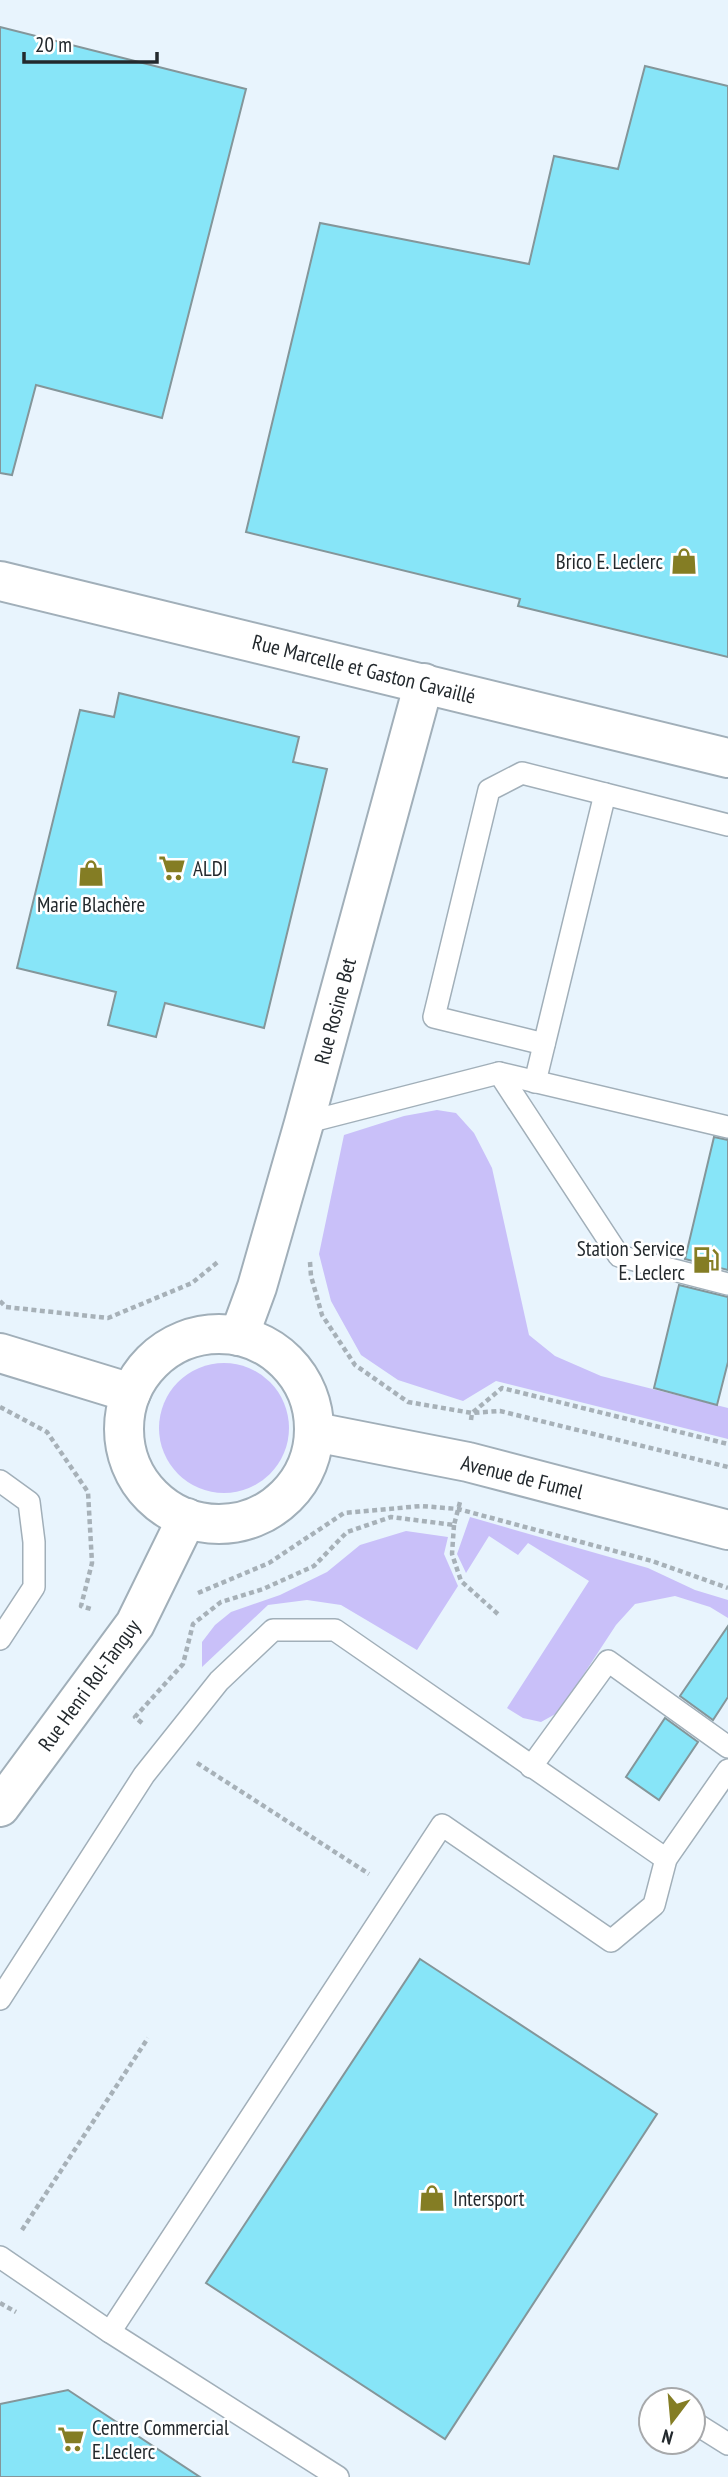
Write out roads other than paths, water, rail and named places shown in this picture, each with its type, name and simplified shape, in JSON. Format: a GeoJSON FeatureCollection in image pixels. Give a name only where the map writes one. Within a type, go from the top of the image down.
{"type":"FeatureCollection","features":[{"type":"Feature","properties":{"kind":"street","name":"Rue Marcelle et Gaston Cavaillé"},"geometry":{"type":"LineString","coordinates":[[0,581],[728,758]]}},
{"type":"Feature","properties":{"kind":"street","name":"Rue Rosine Bet"},"geometry":{"type":"LineString","coordinates":[[239,1336],[257,1287],[304,1123],[424,683]]}},
{"type":"Feature","properties":{"kind":"street"},"geometry":{"type":"LineString","coordinates":[[213,1334],[239,1336],[270,1348],[295,1370],[310,1399],[315,1432],[309,1461],[295,1488],[273,1508],[246,1521],[216,1524],[187,1518],[160,1504],[139,1481],[127,1453],[124,1423],[131,1393],[144,1370],[163,1352],[186,1339],[213,1334]]}},
{"type":"Feature","properties":{"kind":"street"},"geometry":{"type":"LineString","coordinates":[[0,1353],[131,1393]]}},
{"type":"Feature","properties":{"kind":"street","name":"Avenue de Fumel"},"geometry":{"type":"LineString","coordinates":[[315,1432],[468,1462],[728,1530]]}},
{"type":"Feature","properties":{"kind":"street","name":"Rue Henri Rol-Tanguy"},"geometry":{"type":"LineString","coordinates":[[0,1807],[135,1624],[187,1518]]}},
{"type":"Feature","properties":{"kind":"lane"},"geometry":{"type":"LineString","coordinates":[[544,1044],[434,1017],[489,790],[522,774],[728,825]]}},
{"type":"Feature","properties":{"kind":"lane"},"geometry":{"type":"LineString","coordinates":[[535,1082],[605,794]]}},
{"type":"Feature","properties":{"kind":"lane"},"geometry":{"type":"LineString","coordinates":[[304,1123],[499,1073],[728,1127]]}},
{"type":"Feature","properties":{"kind":"lane"},"geometry":{"type":"LineString","coordinates":[[499,1073],[619,1256],[728,1284]]}},
{"type":"Feature","properties":{"kind":"lane"},"geometry":{"type":"LineString","coordinates":[[0,1481],[29,1502],[34,1542],[34,1587],[0,1639]]}},
{"type":"Feature","properties":{"kind":"lane"},"geometry":{"type":"LineString","coordinates":[[0,1999],[144,1775],[219,1681],[273,1630],[335,1630],[666,1859]]}},
{"type":"Feature","properties":{"kind":"lane"},"geometry":{"type":"LineString","coordinates":[[531,1767],[608,1661],[728,1747]]}},
{"type":"Feature","properties":{"kind":"lane"},"geometry":{"type":"LineString","coordinates":[[110,2332],[442,1825],[611,1941],[654,1905],[666,1859],[728,1770]]}},
{"type":"Feature","properties":{"kind":"lane"},"geometry":{"type":"LineString","coordinates":[[1,2258],[110,2332],[338,2477]]}},
{"type":"Feature","properties":{"kind":"lane"},"geometry":{"type":"LineString","coordinates":[[707,2431],[728,2444]]}},
{"type":"Feature","properties":{"kind":"place","name":"Brico E. Leclerc"},"geometry":{"type":"Point","coordinates":[684,561]}},
{"type":"Feature","properties":{"kind":"place","name":"ALDI"},"geometry":{"type":"Point","coordinates":[172,868]}},
{"type":"Feature","properties":{"kind":"place","name":"Marie Blachère"},"geometry":{"type":"Point","coordinates":[91,873]}},
{"type":"Feature","properties":{"kind":"place","name":"Station Service E. Leclerc"},"geometry":{"type":"Point","coordinates":[706,1260]}},
{"type":"Feature","properties":{"kind":"place","name":"Intersport"},"geometry":{"type":"Point","coordinates":[432,2198]}},
{"type":"Feature","properties":{"kind":"place","name":"Centre Commercial E.Leclerc"},"geometry":{"type":"Point","coordinates":[71,2439]}}]}
